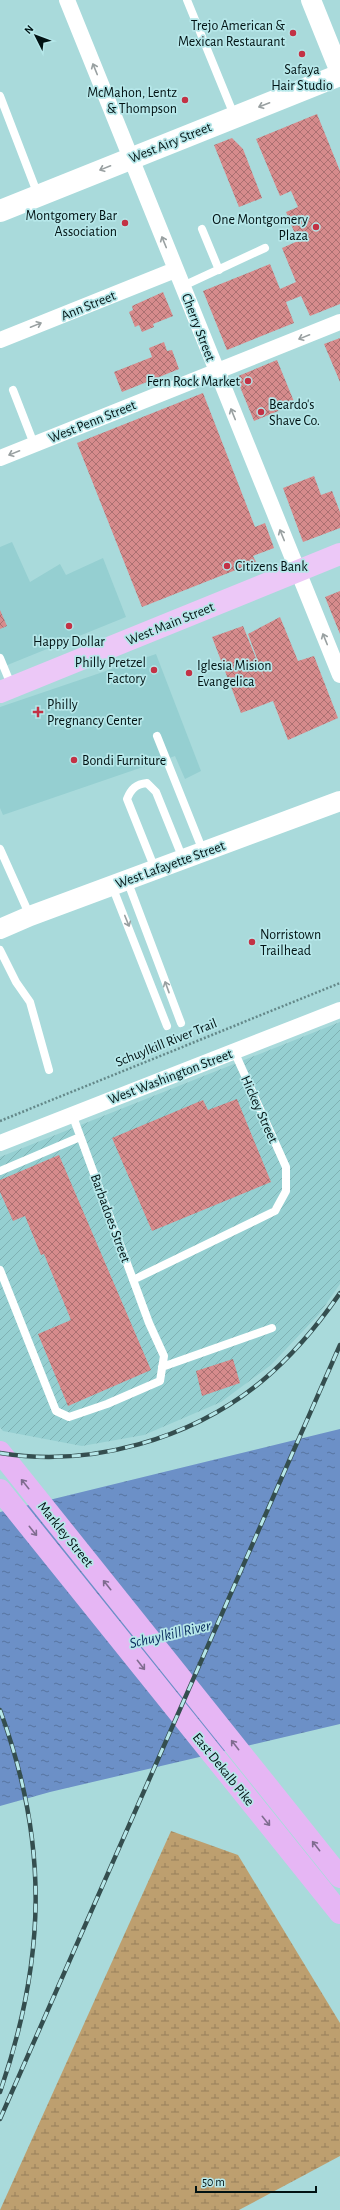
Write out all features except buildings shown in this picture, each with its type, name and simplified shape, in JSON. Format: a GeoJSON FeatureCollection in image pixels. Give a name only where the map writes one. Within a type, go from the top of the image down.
{"type":"FeatureCollection","features":[{"type":"Feature","properties":{"kind":"highway","name":"Markley Street"},"geometry":{"type":"LineString","coordinates":[[0,1452],[132,1615]]}},
{"type":"Feature","properties":{"kind":"highway","name":"Markley Street"},"geometry":{"type":"LineString","coordinates":[[0,1490],[108,1623]]}},
{"type":"Feature","properties":{"kind":"highway","name":"East Dekalb Pike"},"geometry":{"type":"LineString","coordinates":[[132,1615],[340,1877]]}},
{"type":"Feature","properties":{"kind":"highway","name":"East Dekalb Pike"},"geometry":{"type":"LineString","coordinates":[[108,1623],[340,1913]]}},
{"type":"Feature","properties":{"kind":"main road","name":"West Airy Street"},"geometry":{"type":"LineString","coordinates":[[0,211],[340,74]]}},
{"type":"Feature","properties":{"kind":"main road","name":"West Main Street"},"geometry":{"type":"LineString","coordinates":[[6,690],[340,554]]}},
{"type":"Feature","properties":{"kind":"street","name":"Cherry Street"},"geometry":{"type":"LineString","coordinates":[[67,0],[175,270],[183,286],[216,372],[340,675]]}},
{"type":"Feature","properties":{"kind":"street"},"geometry":{"type":"LineString","coordinates":[[311,0],[340,74]]}},
{"type":"Feature","properties":{"kind":"street","name":"Ann Street"},"geometry":{"type":"LineString","coordinates":[[0,340],[175,270]]}},
{"type":"Feature","properties":{"kind":"street","name":"West Penn Street"},"geometry":{"type":"LineString","coordinates":[[0,458],[340,322]]}},
{"type":"Feature","properties":{"kind":"street","name":"West Lafayette Street"},"geometry":{"type":"LineString","coordinates":[[0,929],[30,916],[340,801]]}},
{"type":"Feature","properties":{"kind":"street","name":"West Washington Street"},"geometry":{"type":"LineString","coordinates":[[0,1143],[340,1010]]}},
{"type":"Feature","properties":{"kind":"lane"},"geometry":{"type":"LineString","coordinates":[[187,0],[235,116]]}},
{"type":"Feature","properties":{"kind":"lane"},"geometry":{"type":"LineString","coordinates":[[0,96],[38,195]]}},
{"type":"Feature","properties":{"kind":"lane"},"geometry":{"type":"LineString","coordinates":[[202,229],[219,270]]}},
{"type":"Feature","properties":{"kind":"lane"},"geometry":{"type":"LineString","coordinates":[[183,286],[265,248]]}},
{"type":"Feature","properties":{"kind":"lane"},"geometry":{"type":"LineString","coordinates":[[13,390],[34,444]]}},
{"type":"Feature","properties":{"kind":"lane"},"geometry":{"type":"LineString","coordinates":[[0,658],[6,690]]}},
{"type":"Feature","properties":{"kind":"lane"},"geometry":{"type":"LineString","coordinates":[[157,736],[203,851]]}},
{"type":"Feature","properties":{"kind":"lane"},"geometry":{"type":"LineString","coordinates":[[155,869],[127,799],[133,788],[140,784],[147,783],[156,792],[183,859]]}},
{"type":"Feature","properties":{"kind":"lane"},"geometry":{"type":"LineString","coordinates":[[0,849],[30,916]]}},
{"type":"Feature","properties":{"kind":"lane"},"geometry":{"type":"LineString","coordinates":[[120,883],[181,1023]]}},
{"type":"Feature","properties":{"kind":"lane"},"geometry":{"type":"LineString","coordinates":[[120,883],[167,1026]]}},
{"type":"Feature","properties":{"kind":"lane"},"geometry":{"type":"LineString","coordinates":[[0,950],[16,982],[30,1002],[49,1070]]}},
{"type":"Feature","properties":{"kind":"lane","name":"Hickey Street"},"geometry":{"type":"LineString","coordinates":[[133,1280],[275,1211],[286,1191],[286,1167],[234,1051]]}},
{"type":"Feature","properties":{"kind":"lane","name":"Barbadoes Street"},"geometry":{"type":"LineString","coordinates":[[72,1114],[149,1323],[164,1356],[162,1367]]}},
{"type":"Feature","properties":{"kind":"lane"},"geometry":{"type":"LineString","coordinates":[[0,1171],[80,1137]]}},
{"type":"Feature","properties":{"kind":"lane"},"geometry":{"type":"LineString","coordinates":[[0,1270],[56,1411],[69,1417],[107,1404],[160,1381],[162,1367],[272,1328]]}},
{"type":"Feature","properties":{"kind":"path","name":"Schuylkill River Trail"},"geometry":{"type":"LineString","coordinates":[[0,1121],[340,983]]}},
{"type":"Feature","properties":{"kind":"shaded area"},"geometry":{"type":"Polygon","coordinates":[[[12,542],[30,582],[60,564],[66,575],[103,558],[126,617],[0,668],[0,547],[12,542]]]}},
{"type":"Feature","properties":{"kind":"shaded area"},"geometry":{"type":"Polygon","coordinates":[[[156,654],[201,771],[185,779],[175,756],[3,815],[0,808],[0,707],[156,654]]]}},
{"type":"Feature","properties":{"kind":"shaded area"},"geometry":{"type":"Polygon","coordinates":[[[340,1022],[340,1284],[319,1314],[271,1365],[221,1402],[144,1435],[82,1446],[3,1431],[0,1427],[0,1157],[340,1022]]]}},
{"type":"Feature","properties":{"kind":"green space"},"geometry":{"type":"Polygon","coordinates":[[[171,1831],[238,1855],[340,2023],[340,2156],[239,2210],[0,2210],[171,1831]]]}},
{"type":"Feature","properties":{"kind":"water","name":"Schuylkill River"},"geometry":{"type":"Polygon","coordinates":[[[340,1429],[340,1724],[50,1792],[0,1806],[0,1512],[340,1429]]]}},
{"type":"Feature","properties":{"kind":"railway"},"geometry":{"type":"LineString","coordinates":[[0,1453],[34,1457],[69,1456],[104,1452],[138,1444],[172,1433],[204,1419],[234,1401],[262,1381],[284,1361],[323,1317],[340,1293]]}},
{"type":"Feature","properties":{"kind":"railway"},"geometry":{"type":"LineString","coordinates":[[0,2119],[340,1345]]}},
{"type":"Feature","properties":{"kind":"railway"},"geometry":{"type":"LineString","coordinates":[[0,1710],[16,1759],[27,1807],[34,1854],[36,1901],[33,1948],[26,1995],[15,2043],[0,2092]]}},
{"type":"Feature","properties":{"kind":"place","name":"Trejo American & Mexican Restaurant"},"geometry":{"type":"Point","coordinates":[293,33]}},
{"type":"Feature","properties":{"kind":"place","name":"Safaya Hair Studio"},"geometry":{"type":"Point","coordinates":[302,54]}},
{"type":"Feature","properties":{"kind":"place","name":"McMahon, Lentz & Thompson"},"geometry":{"type":"Point","coordinates":[185,100]}},
{"type":"Feature","properties":{"kind":"place","name":"Montgomery Bar Association"},"geometry":{"type":"Point","coordinates":[125,223]}},
{"type":"Feature","properties":{"kind":"place","name":"One Montgomery Plaza"},"geometry":{"type":"Point","coordinates":[316,227]}},
{"type":"Feature","properties":{"kind":"place","name":"Fern Rock Market"},"geometry":{"type":"Point","coordinates":[248,381]}},
{"type":"Feature","properties":{"kind":"place","name":"Beardo's Shave Co."},"geometry":{"type":"Point","coordinates":[261,412]}},
{"type":"Feature","properties":{"kind":"place","name":"Citizens Bank"},"geometry":{"type":"Point","coordinates":[227,566]}},
{"type":"Feature","properties":{"kind":"place","name":"Happy Dollar"},"geometry":{"type":"Point","coordinates":[69,626]}},
{"type":"Feature","properties":{"kind":"place","name":"Philly Pretzel Factory"},"geometry":{"type":"Point","coordinates":[154,670]}},
{"type":"Feature","properties":{"kind":"place","name":"Iglesia Mision Evangelica"},"geometry":{"type":"Point","coordinates":[189,673]}},
{"type":"Feature","properties":{"kind":"place","name":"Philly Pregnancy Center"},"geometry":{"type":"Point","coordinates":[38,712]}},
{"type":"Feature","properties":{"kind":"place","name":"Bondi Furniture"},"geometry":{"type":"Point","coordinates":[74,760]}},
{"type":"Feature","properties":{"kind":"place","name":"Norristown Trailhead"},"geometry":{"type":"Point","coordinates":[252,942]}}]}
